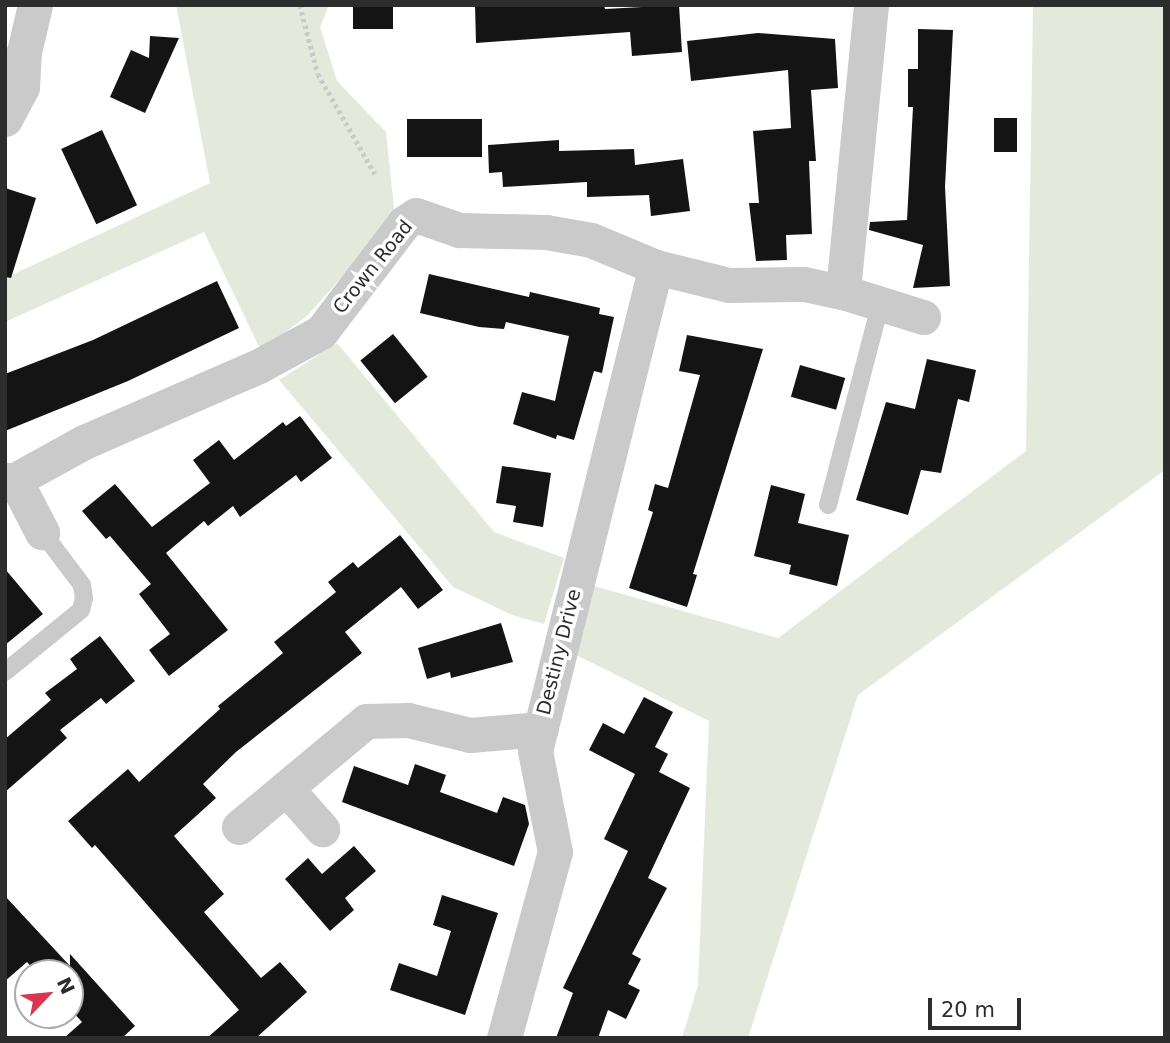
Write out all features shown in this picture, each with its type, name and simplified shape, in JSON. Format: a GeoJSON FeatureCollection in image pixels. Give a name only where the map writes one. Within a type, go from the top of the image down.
{"type":"FeatureCollection","features":[{"type":"Feature","properties":{"kind":"street"},"geometry":{"type":"LineString","coordinates":[[5,119],[22,88],[24,52],[35,5]]}},
{"type":"Feature","properties":{"kind":"street"},"geometry":{"type":"LineString","coordinates":[[843,292],[871,5]]}},
{"type":"Feature","properties":{"kind":"street","name":"Crown Road"},"geometry":{"type":"LineString","coordinates":[[43,532],[10,480],[84,442],[259,366],[321,332],[404,223],[416,215],[459,230],[546,232],[591,240],[656,267],[729,285],[804,284],[843,292],[880,306],[923,317]]}},
{"type":"Feature","properties":{"kind":"street","name":"Destiny Drive"},"geometry":{"type":"LineString","coordinates":[[504,1038],[555,852],[535,751],[656,267]]}},
{"type":"Feature","properties":{"kind":"street"},"geometry":{"type":"LineString","coordinates":[[239,827],[366,721],[408,720],[470,735],[541,729]]}},
{"type":"Feature","properties":{"kind":"street"},"geometry":{"type":"LineString","coordinates":[[286,788],[322,830]]}},
{"type":"Feature","properties":{"kind":"lane"},"geometry":{"type":"LineString","coordinates":[[828,505],[880,306]]}},
{"type":"Feature","properties":{"kind":"lane"},"geometry":{"type":"LineString","coordinates":[[5,672],[81,610],[84,598],[82,585],[43,532]]}},
{"type":"Feature","properties":{"kind":"path"},"geometry":{"type":"LineString","coordinates":[[300,5],[318,74],[375,174]]}},
{"type":"Feature","properties":{"kind":"green space"},"geometry":{"type":"Polygon","coordinates":[[[176,5],[329,5],[320,27],[337,81],[386,132],[395,217],[308,315],[261,351],[204,232],[5,322],[5,278],[210,183],[176,5]]]}},
{"type":"Feature","properties":{"kind":"green space"},"geometry":{"type":"Polygon","coordinates":[[[1033,5],[1165,5],[1165,470],[858,695],[748,1038],[682,1038],[698,985],[709,721],[574,654],[594,586],[778,638],[1026,451],[1033,5]]]}},
{"type":"Feature","properties":{"kind":"green space"},"geometry":{"type":"Polygon","coordinates":[[[337,343],[494,532],[564,558],[544,624],[512,615],[453,587],[279,380],[337,343]]]}},
{"type":"Feature","properties":{"kind":"building"},"geometry":{"type":"Polygon","coordinates":[[[353,5],[393,5],[393,29],[353,29],[353,5]]]}},
{"type":"Feature","properties":{"kind":"building"},"geometry":{"type":"Polygon","coordinates":[[[475,5],[604,5],[605,9],[679,5],[682,52],[632,56],[630,32],[476,43],[475,5]]]}},
{"type":"Feature","properties":{"kind":"building"},"geometry":{"type":"Polygon","coordinates":[[[918,29],[953,30],[945,187],[950,286],[913,288],[923,245],[869,230],[870,222],[907,220],[913,107],[908,107],[908,69],[918,69],[918,29]]]}},
{"type":"Feature","properties":{"kind":"building"},"geometry":{"type":"Polygon","coordinates":[[[758,33],[835,39],[838,88],[811,90],[816,161],[809,161],[812,234],[786,235],[787,260],[756,261],[749,203],[759,203],[753,131],[791,128],[788,70],[691,81],[687,41],[758,33]]]}},
{"type":"Feature","properties":{"kind":"building"},"geometry":{"type":"Polygon","coordinates":[[[150,36],[179,38],[145,113],[110,97],[131,50],[149,58],[150,36]]]}},
{"type":"Feature","properties":{"kind":"building"},"geometry":{"type":"Polygon","coordinates":[[[994,118],[1017,118],[1017,152],[994,152],[994,118]]]}},
{"type":"Feature","properties":{"kind":"building"},"geometry":{"type":"Polygon","coordinates":[[[407,119],[482,119],[482,157],[407,157],[407,119]]]}},
{"type":"Feature","properties":{"kind":"building"},"geometry":{"type":"Polygon","coordinates":[[[102,130],[137,205],[96,224],[61,149],[102,130]]]}},
{"type":"Feature","properties":{"kind":"building"},"geometry":{"type":"Polygon","coordinates":[[[559,140],[559,151],[634,149],[635,165],[683,159],[690,211],[651,216],[649,195],[587,197],[587,182],[503,187],[502,172],[489,173],[488,145],[559,140]]]}},
{"type":"Feature","properties":{"kind":"building"},"geometry":{"type":"Polygon","coordinates":[[[5,188],[36,198],[11,278],[5,277],[5,188]]]}},
{"type":"Feature","properties":{"kind":"building"},"geometry":{"type":"Polygon","coordinates":[[[429,274],[529,297],[530,292],[600,308],[599,314],[614,317],[602,373],[594,371],[574,440],[557,435],[556,439],[513,424],[522,392],[555,401],[569,336],[506,322],[504,329],[479,327],[420,313],[429,274]]]}},
{"type":"Feature","properties":{"kind":"building"},"geometry":{"type":"Polygon","coordinates":[[[217,281],[239,328],[128,381],[5,431],[5,374],[93,340],[217,281]]]}},
{"type":"Feature","properties":{"kind":"building"},"geometry":{"type":"Polygon","coordinates":[[[393,334],[428,377],[395,403],[360,360],[393,334]]]}},
{"type":"Feature","properties":{"kind":"building"},"geometry":{"type":"Polygon","coordinates":[[[687,335],[763,349],[693,574],[697,575],[687,607],[629,588],[653,512],[648,510],[655,484],[668,488],[700,375],[679,371],[687,335]]]}},
{"type":"Feature","properties":{"kind":"building"},"geometry":{"type":"Polygon","coordinates":[[[927,359],[976,370],[969,402],[958,399],[941,473],[921,470],[908,515],[856,500],[886,402],[915,409],[927,359]]]}},
{"type":"Feature","properties":{"kind":"building"},"geometry":{"type":"Polygon","coordinates":[[[800,365],[845,378],[836,410],[791,397],[800,365]]]}},
{"type":"Feature","properties":{"kind":"building"},"geometry":{"type":"Polygon","coordinates":[[[300,416],[332,458],[301,482],[296,475],[240,517],[233,506],[208,526],[204,521],[166,553],[228,630],[169,676],[149,650],[170,634],[139,594],[151,584],[110,536],[106,539],[82,511],[115,484],[152,527],[210,483],[193,460],[219,440],[234,460],[283,422],[286,426],[300,416]]]}},
{"type":"Feature","properties":{"kind":"building"},"geometry":{"type":"Polygon","coordinates":[[[502,466],[551,473],[543,527],[513,522],[516,506],[496,503],[502,466]]]}},
{"type":"Feature","properties":{"kind":"building"},"geometry":{"type":"Polygon","coordinates":[[[771,485],[805,494],[798,523],[849,535],[837,586],[789,574],[791,565],[754,556],[771,485]]]}},
{"type":"Feature","properties":{"kind":"building"},"geometry":{"type":"Polygon","coordinates":[[[400,535],[443,590],[418,609],[401,587],[345,632],[362,653],[236,752],[203,784],[216,798],[174,836],[224,894],[204,912],[261,978],[280,962],[307,992],[256,1038],[207,1038],[239,1010],[95,845],[92,848],[68,821],[128,769],[139,782],[220,709],[218,706],[283,653],[274,642],[336,592],[328,582],[353,562],[358,568],[400,535]]]}},
{"type":"Feature","properties":{"kind":"building"},"geometry":{"type":"Polygon","coordinates":[[[5,569],[43,614],[5,645],[5,569]]]}},
{"type":"Feature","properties":{"kind":"building"},"geometry":{"type":"Polygon","coordinates":[[[501,623],[513,662],[451,678],[450,672],[427,679],[418,648],[501,623]]]}},
{"type":"Feature","properties":{"kind":"building"},"geometry":{"type":"Polygon","coordinates":[[[100,636],[135,681],[106,704],[101,698],[60,730],[67,738],[5,792],[5,739],[51,700],[45,693],[77,669],[70,659],[100,636]]]}},
{"type":"Feature","properties":{"kind":"building"},"geometry":{"type":"Polygon","coordinates":[[[644,697],[673,712],[655,747],[668,754],[659,772],[690,788],[648,878],[667,888],[632,954],[641,959],[628,984],[640,990],[626,1019],[608,1010],[598,1038],[556,1038],[573,993],[563,988],[628,851],[604,839],[635,774],[589,750],[603,723],[624,734],[644,697]]]}},
{"type":"Feature","properties":{"kind":"building"},"geometry":{"type":"Polygon","coordinates":[[[415,764],[446,775],[440,792],[497,813],[503,797],[525,805],[529,824],[514,866],[342,802],[354,766],[408,785],[415,764]]]}},
{"type":"Feature","properties":{"kind":"building"},"geometry":{"type":"Polygon","coordinates":[[[354,846],[376,871],[345,898],[354,910],[330,931],[285,879],[308,858],[322,874],[354,846]]]}},
{"type":"Feature","properties":{"kind":"building"},"geometry":{"type":"Polygon","coordinates":[[[442,895],[498,913],[465,1015],[390,990],[399,963],[437,976],[451,931],[433,925],[442,895]]]}},
{"type":"Feature","properties":{"kind":"building"},"geometry":{"type":"Polygon","coordinates":[[[5,896],[64,959],[14,959],[14,973],[5,981],[5,896]]]}},
{"type":"Feature","properties":{"kind":"building"},"geometry":{"type":"Polygon","coordinates":[[[84,970],[135,1026],[122,1038],[64,1038],[74,1029],[84,1029],[84,970]]]}}]}
